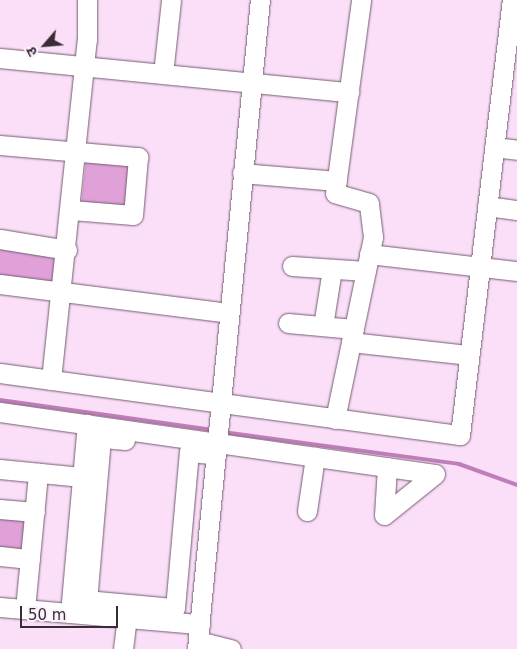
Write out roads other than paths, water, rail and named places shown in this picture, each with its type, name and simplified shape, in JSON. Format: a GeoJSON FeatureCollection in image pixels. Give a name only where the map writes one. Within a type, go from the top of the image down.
{"type":"FeatureCollection","features":[{"type":"Feature","properties":{"kind":"street"},"geometry":{"type":"LineString","coordinates":[[51,380],[71,210],[84,66],[87,0]]}},
{"type":"Feature","properties":{"kind":"street"},"geometry":{"type":"LineString","coordinates":[[163,74],[171,0]]}},
{"type":"Feature","properties":{"kind":"street"},"geometry":{"type":"LineString","coordinates":[[198,638],[228,313],[260,0]]}},
{"type":"Feature","properties":{"kind":"street"},"geometry":{"type":"LineString","coordinates":[[335,419],[368,262],[373,211],[369,203],[335,194],[361,0]]}},
{"type":"Feature","properties":{"kind":"street"},"geometry":{"type":"LineString","coordinates":[[0,373],[460,435],[494,147],[509,79],[512,0]]}},
{"type":"Feature","properties":{"kind":"street"},"geometry":{"type":"LineString","coordinates":[[0,58],[349,92]]}},
{"type":"Feature","properties":{"kind":"street"},"geometry":{"type":"LineString","coordinates":[[0,144],[138,157],[133,215],[71,210]]}},
{"type":"Feature","properties":{"kind":"street"},"geometry":{"type":"LineString","coordinates":[[494,147],[517,150]]}},
{"type":"Feature","properties":{"kind":"street"},"geometry":{"type":"LineString","coordinates":[[242,173],[337,181]]}},
{"type":"Feature","properties":{"kind":"street"},"geometry":{"type":"LineString","coordinates":[[487,206],[517,210]]}},
{"type":"Feature","properties":{"kind":"street"},"geometry":{"type":"LineString","coordinates":[[0,240],[67,250]]}},
{"type":"Feature","properties":{"kind":"street"},"geometry":{"type":"LineString","coordinates":[[292,266],[332,268],[368,262],[480,267],[517,271]]}},
{"type":"Feature","properties":{"kind":"street"},"geometry":{"type":"LineString","coordinates":[[323,326],[332,268]]}},
{"type":"Feature","properties":{"kind":"street"},"geometry":{"type":"LineString","coordinates":[[0,284],[228,313]]}},
{"type":"Feature","properties":{"kind":"street"},"geometry":{"type":"LineString","coordinates":[[288,323],[323,326],[352,335],[469,355]]}},
{"type":"Feature","properties":{"kind":"street"},"geometry":{"type":"LineString","coordinates":[[0,412],[217,440],[387,467]]}},
{"type":"Feature","properties":{"kind":"street"},"geometry":{"type":"LineString","coordinates":[[70,613],[87,424]]}},
{"type":"Feature","properties":{"kind":"street"},"geometry":{"type":"LineString","coordinates":[[101,438],[189,446],[189,452],[175,608],[87,600],[101,438]]}},
{"type":"Feature","properties":{"kind":"street"},"geometry":{"type":"LineString","coordinates":[[189,452],[217,440]]}},
{"type":"Feature","properties":{"kind":"street"},"geometry":{"type":"LineString","coordinates":[[307,511],[315,457]]}},
{"type":"Feature","properties":{"kind":"street"},"geometry":{"type":"LineString","coordinates":[[0,469],[82,477]]}},
{"type":"Feature","properties":{"kind":"street"},"geometry":{"type":"LineString","coordinates":[[25,609],[38,473]]}},
{"type":"Feature","properties":{"kind":"street"},"geometry":{"type":"LineString","coordinates":[[0,508],[34,512]]}},
{"type":"Feature","properties":{"kind":"street"},"geometry":{"type":"LineString","coordinates":[[0,556],[30,559]]}},
{"type":"Feature","properties":{"kind":"street"},"geometry":{"type":"LineString","coordinates":[[0,607],[127,618],[231,649]]}},
{"type":"Feature","properties":{"kind":"street"},"geometry":{"type":"LineString","coordinates":[[123,649],[127,618]]}},
{"type":"Feature","properties":{"kind":"waterway"},"geometry":{"type":"LineString","coordinates":[[0,400],[213,430]]}},
{"type":"Feature","properties":{"kind":"waterway"},"geometry":{"type":"LineString","coordinates":[[223,432],[459,464],[517,485]]}}]}
